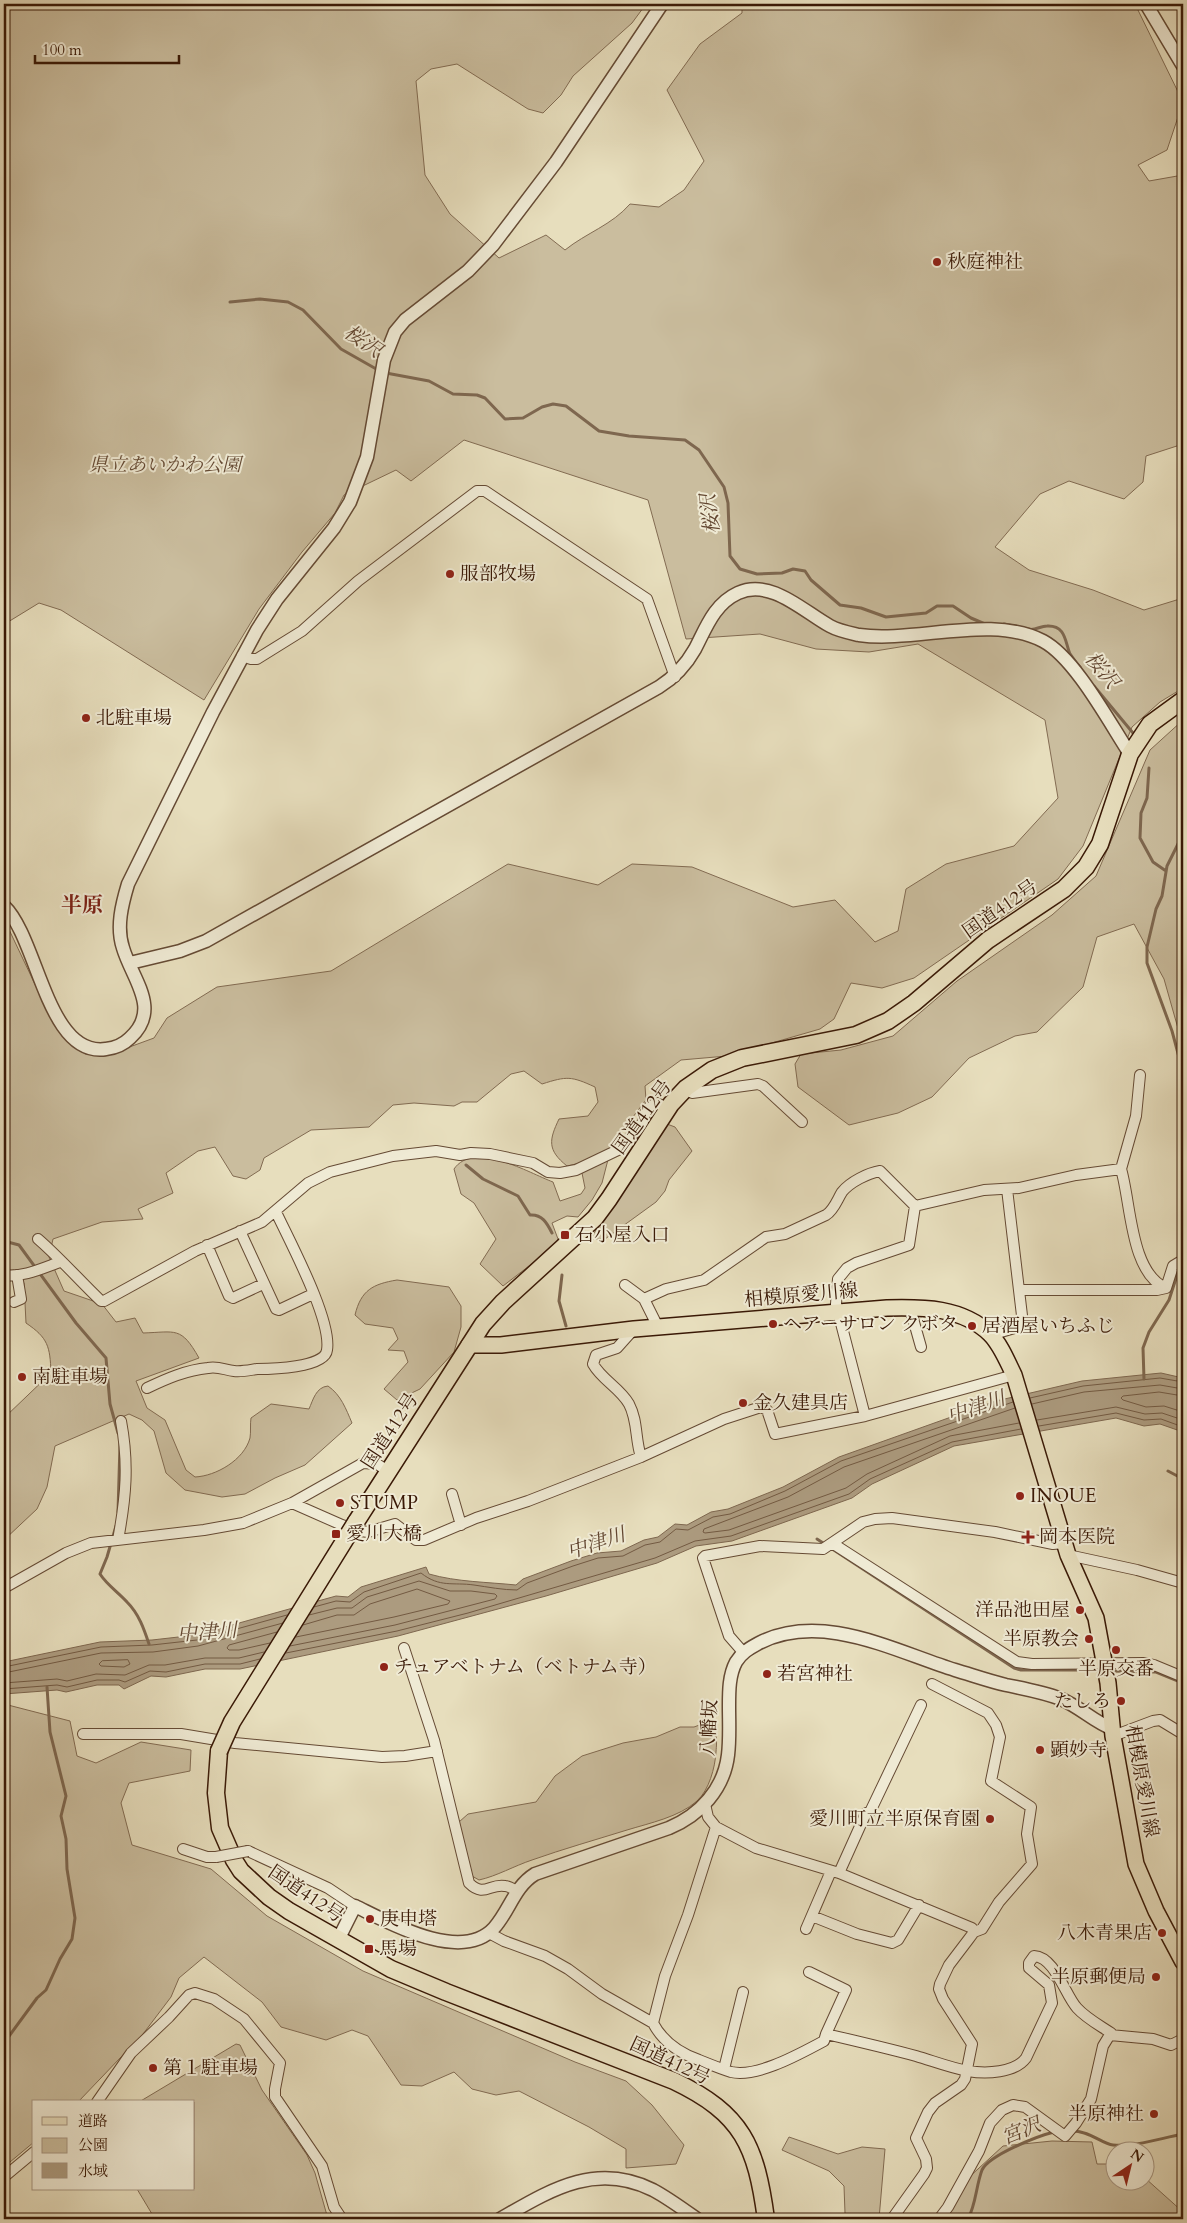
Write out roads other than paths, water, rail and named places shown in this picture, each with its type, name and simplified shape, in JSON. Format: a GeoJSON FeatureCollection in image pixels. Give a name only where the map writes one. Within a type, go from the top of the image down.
{"type":"FeatureCollection","features":[{"type":"Feature","properties":{"kind":"highway","name":"国道412号"},"geometry":{"type":"LineString","coordinates":[[766,2219],[760,2179],[745,2138],[731,2118],[702,2096],[674,2081],[437,1988],[391,1968],[338,1940],[288,1911],[270,1898],[246,1876],[234,1860],[220,1828],[216,1808],[216,1775],[219,1750],[232,1722],[388,1471],[483,1324],[503,1302],[595,1218],[610,1199],[668,1109],[686,1088],[712,1070],[742,1058],[856,1035],[888,1021],[914,1003],[988,940],[1064,889],[1086,867],[1100,844],[1130,754],[1150,724],[1183,700]]}},
{"type":"Feature","properties":{"kind":"main road","name":"相模原愛川線"},"geometry":{"type":"LineString","coordinates":[[469,1346],[501,1345],[634,1329],[924,1307],[952,1312],[969,1319],[991,1335],[1002,1351],[1014,1375],[1066,1549],[1096,1618],[1113,1733],[1136,1864],[1156,1911],[1183,1962]]}},
{"type":"Feature","properties":{"kind":"street"},"geometry":{"type":"LineString","coordinates":[[4,906],[20,929],[58,1021],[65,1032],[85,1047],[99,1050],[120,1045],[135,1034],[142,1022],[145,1008],[142,991],[123,947],[121,909],[128,884],[242,656],[272,606],[334,528],[350,502],[367,457],[384,360],[392,338],[406,320],[468,271],[493,246],[556,162],[662,4]]}},
{"type":"Feature","properties":{"kind":"street"},"geometry":{"type":"LineString","coordinates":[[1146,4],[1183,66]]}},
{"type":"Feature","properties":{"kind":"street"},"geometry":{"type":"LineString","coordinates":[[242,656],[257,659],[302,631],[358,581],[477,491],[485,491],[647,599],[674,677]]}},
{"type":"Feature","properties":{"kind":"street"},"geometry":{"type":"LineString","coordinates":[[130,963],[180,951],[206,940],[674,677],[695,649],[705,628],[718,608],[739,592],[750,590],[776,594],[831,627],[850,633],[880,636],[1006,630],[1044,641],[1056,651],[1083,682],[1130,754]]}},
{"type":"Feature","properties":{"kind":"street"},"geometry":{"type":"LineString","coordinates":[[1140,1075],[1136,1116],[1120,1169],[1138,1254],[1158,1284],[1166,1288]]}},
{"type":"Feature","properties":{"kind":"street"},"geometry":{"type":"LineString","coordinates":[[686,1088],[692,1094],[758,1084],[763,1086],[802,1122]]}},
{"type":"Feature","properties":{"kind":"street"},"geometry":{"type":"LineString","coordinates":[[38,1240],[54,1253],[60,1262],[101,1301],[104,1301],[207,1245],[262,1222],[317,1177],[348,1166],[393,1156],[436,1151],[460,1155],[471,1153],[490,1154],[533,1163],[548,1172],[560,1173],[576,1170],[620,1149],[642,1122],[650,1106],[657,1103],[668,1109]]}},
{"type":"Feature","properties":{"kind":"street"},"geometry":{"type":"LineString","coordinates":[[915,1206],[984,1190],[1007,1189],[1120,1169]]}},
{"type":"Feature","properties":{"kind":"street"},"geometry":{"type":"LineString","coordinates":[[644,1299],[666,1289],[704,1280],[766,1237],[785,1234],[826,1215],[830,1212],[843,1191],[870,1173],[880,1171],[915,1206]]}},
{"type":"Feature","properties":{"kind":"street"},"geometry":{"type":"LineString","coordinates":[[991,1335],[1023,1324],[1007,1189]]}},
{"type":"Feature","properties":{"kind":"street"},"geometry":{"type":"LineString","coordinates":[[865,1416],[836,1304],[838,1280],[841,1273],[856,1263],[909,1245],[915,1206]]}},
{"type":"Feature","properties":{"kind":"street"},"geometry":{"type":"LineString","coordinates":[[147,1388],[174,1376],[208,1368],[223,1367],[235,1372],[282,1369],[306,1364],[325,1356],[328,1351],[325,1329],[313,1294],[276,1212]]}},
{"type":"Feature","properties":{"kind":"street"},"geometry":{"type":"LineString","coordinates":[[240,1231],[276,1309],[279,1310],[313,1294]]}},
{"type":"Feature","properties":{"kind":"street"},"geometry":{"type":"LineString","coordinates":[[207,1245],[229,1296],[233,1298],[263,1284]]}},
{"type":"Feature","properties":{"kind":"street"},"geometry":{"type":"LineString","coordinates":[[1166,1288],[1166,1283],[1173,1266],[1180,1261]]}},
{"type":"Feature","properties":{"kind":"street"},"geometry":{"type":"LineString","coordinates":[[4,1275],[17,1275],[60,1262]]}},
{"type":"Feature","properties":{"kind":"street"},"geometry":{"type":"LineString","coordinates":[[14,1302],[21,1299],[17,1275]]}},
{"type":"Feature","properties":{"kind":"street"},"geometry":{"type":"LineString","coordinates":[[625,1285],[644,1299],[658,1327]]}},
{"type":"Feature","properties":{"kind":"street"},"geometry":{"type":"LineString","coordinates":[[1019,1290],[1157,1290],[1166,1288]]}},
{"type":"Feature","properties":{"kind":"street"},"geometry":{"type":"LineString","coordinates":[[910,1308],[922,1347]]}},
{"type":"Feature","properties":{"kind":"street"},"geometry":{"type":"LineString","coordinates":[[634,1329],[617,1348],[596,1355],[593,1364],[596,1370],[615,1386],[629,1403],[637,1430],[640,1457]]}},
{"type":"Feature","properties":{"kind":"street"},"geometry":{"type":"LineString","coordinates":[[292,1504],[342,1525],[368,1532],[392,1524],[398,1525],[420,1541],[476,1518],[528,1501],[640,1457],[724,1419],[761,1407],[766,1410],[775,1434],[865,1416],[1014,1375]]}},
{"type":"Feature","properties":{"kind":"street"},"geometry":{"type":"LineString","coordinates":[[118,1540],[126,1493],[126,1466],[121,1421]]}},
{"type":"Feature","properties":{"kind":"street"},"geometry":{"type":"LineString","coordinates":[[4,1588],[66,1553],[91,1543],[204,1530],[243,1523],[292,1504],[363,1462],[377,1464],[388,1471]]}},
{"type":"Feature","properties":{"kind":"street"},"geometry":{"type":"LineString","coordinates":[[452,1494],[461,1525]]}},
{"type":"Feature","properties":{"kind":"street"},"geometry":{"type":"LineString","coordinates":[[1183,1583],[1053,1544],[994,1532],[892,1518],[862,1522],[823,1549],[760,1546],[703,1558],[729,1636],[743,1652],[769,1638],[782,1635],[807,1631],[833,1632],[861,1639],[955,1670],[1048,1694],[1077,1707],[1113,1733],[1160,1720],[1183,1734]]}},
{"type":"Feature","properties":{"kind":"street"},"geometry":{"type":"LineString","coordinates":[[832,1543],[1016,1661],[1032,1664],[1154,1665],[1183,1678]]}},
{"type":"Feature","properties":{"kind":"street"},"geometry":{"type":"LineString","coordinates":[[404,1648],[437,1751],[469,1883],[474,1888],[482,1891],[502,1885],[517,1891]]}},
{"type":"Feature","properties":{"kind":"street","name":"八幡坂"},"geometry":{"type":"LineString","coordinates":[[489,1933],[502,1918],[524,1881],[535,1874],[677,1825],[705,1804],[719,1784],[727,1762],[730,1678],[735,1663],[743,1652]]}},
{"type":"Feature","properties":{"kind":"street"},"geometry":{"type":"LineString","coordinates":[[892,2219],[924,2174],[926,2159],[916,2138],[928,2112],[935,2103],[961,2085],[968,2071],[972,2044],[943,1999],[939,1989],[949,1966],[974,1932],[982,1929],[999,1902],[1032,1864],[1027,1834],[1031,1807],[991,1781],[1000,1737],[996,1725],[988,1713],[932,1684]]}},
{"type":"Feature","properties":{"kind":"street"},"geometry":{"type":"LineString","coordinates":[[806,1929],[866,1814],[870,1812],[921,1705]]}},
{"type":"Feature","properties":{"kind":"street"},"geometry":{"type":"LineString","coordinates":[[83,1734],[181,1734],[235,1743],[382,1757],[437,1751]]}},
{"type":"Feature","properties":{"kind":"street"},"geometry":{"type":"LineString","coordinates":[[705,1804],[708,1817],[716,1827],[756,1848],[835,1872],[919,1905],[972,1928],[974,1932]]}},
{"type":"Feature","properties":{"kind":"street"},"geometry":{"type":"LineString","coordinates":[[653,2023],[665,1976],[688,1915],[716,1827]]}},
{"type":"Feature","properties":{"kind":"street"},"geometry":{"type":"LineString","coordinates":[[183,1849],[216,1858],[248,1851],[328,1888],[354,1906],[413,1934],[428,1938],[463,1941],[476,1939],[489,1933],[504,1941],[545,1956],[602,1994],[653,2023],[665,2040],[678,2052],[724,2069],[738,2072],[780,2063],[824,2041],[846,1990],[809,1972]]}},
{"type":"Feature","properties":{"kind":"street"},"geometry":{"type":"LineString","coordinates":[[812,1916],[858,1934],[892,1943],[898,1940],[919,1905]]}},
{"type":"Feature","properties":{"kind":"street"},"geometry":{"type":"LineString","coordinates":[[338,1940],[354,1906]]}},
{"type":"Feature","properties":{"kind":"street"},"geometry":{"type":"LineString","coordinates":[[826,2034],[880,2046],[968,2071],[985,2072],[1008,2069],[1023,2062],[1032,2048],[1052,2003],[1049,1985],[1029,1968],[1029,1963],[1034,1956],[1038,1956],[1056,1971],[1076,2008],[1111,2033],[1110,2035]]}},
{"type":"Feature","properties":{"kind":"street"},"geometry":{"type":"LineString","coordinates":[[724,2069],[743,1992]]}},
{"type":"Feature","properties":{"kind":"street"},"geometry":{"type":"LineString","coordinates":[[97,2100],[131,2053],[189,1995],[195,1993],[214,1999],[244,2019],[280,2064],[275,2098],[322,2166],[334,2207],[342,2219]]}},
{"type":"Feature","properties":{"kind":"street"},"geometry":{"type":"LineString","coordinates":[[1110,2035],[1153,2040],[1171,2045],[1183,2039]]}},
{"type":"Feature","properties":{"kind":"street"},"geometry":{"type":"LineString","coordinates":[[939,2219],[948,2207],[979,2151],[990,2122],[1002,2110],[1013,2105],[1025,2107],[1064,2136],[1091,2099],[1103,2046],[1110,2035]]}},
{"type":"Feature","properties":{"kind":"street"},"geometry":{"type":"LineString","coordinates":[[4,2177],[32,2154]]}},
{"type":"Feature","properties":{"kind":"street"},"geometry":{"type":"LineString","coordinates":[[500,2219],[565,2184],[604,2178],[620,2179],[643,2186],[661,2195],[697,2219]]}},
{"type":"Feature","properties":{"kind":"water","name":"中津川"},"geometry":{"type":"Polygon","coordinates":[[[1161,1373],[1183,1378],[1183,1432],[1160,1424],[1144,1426],[1116,1418],[954,1446],[872,1484],[852,1498],[732,1541],[696,1546],[657,1563],[546,1596],[398,1636],[240,1669],[205,1669],[166,1677],[151,1676],[124,1689],[119,1685],[97,1685],[66,1692],[57,1690],[4,1694],[4,1662],[100,1642],[152,1640],[196,1635],[336,1596],[348,1597],[361,1587],[426,1567],[429,1574],[440,1577],[516,1585],[523,1579],[571,1561],[597,1553],[621,1551],[644,1540],[658,1537],[675,1524],[687,1525],[711,1512],[728,1509],[783,1487],[839,1457],[996,1401],[1082,1381],[1161,1373]]]}},
{"type":"Feature","properties":{"kind":"waterway","name":"桜沢"},"geometry":{"type":"LineString","coordinates":[[230,302],[260,299],[288,302],[303,310],[341,349],[378,370]]}},
{"type":"Feature","properties":{"kind":"waterway","name":"桜沢"},"geometry":{"type":"LineString","coordinates":[[386,373],[429,381],[453,394],[477,395],[485,398],[505,419],[523,418],[542,407],[553,404],[566,406],[599,431],[629,436],[685,440],[699,450],[724,487],[728,503],[730,556],[740,569],[757,574],[782,573],[793,569],[805,571],[811,580],[840,605],[861,608],[886,617],[926,613],[937,606],[953,606],[971,618],[985,624]]}},
{"type":"Feature","properties":{"kind":"waterway","name":"桜沢"},"geometry":{"type":"LineString","coordinates":[[1004,624],[1019,627]]}},
{"type":"Feature","properties":{"kind":"waterway","name":"桜沢"},"geometry":{"type":"LineString","coordinates":[[1028,629],[1047,626],[1058,628],[1064,635],[1070,654],[1080,667]]}},
{"type":"Feature","properties":{"kind":"waterway","name":"桜沢"},"geometry":{"type":"LineString","coordinates":[[1094,686],[1133,733]]}},
{"type":"Feature","properties":{"kind":"waterway","name":"桜沢"},"geometry":{"type":"LineString","coordinates":[[1149,768],[1147,798],[1141,813],[1140,838],[1153,862],[1166,871]]}},
{"type":"Feature","properties":{"kind":"waterway"},"geometry":{"type":"LineString","coordinates":[[1183,834],[1167,866],[1162,896],[1156,909],[1147,947],[1147,963],[1172,1031],[1183,1072]]}},
{"type":"Feature","properties":{"kind":"waterway"},"geometry":{"type":"LineString","coordinates":[[466,1165],[483,1179],[518,1196],[530,1215],[541,1218],[552,1233]]}},
{"type":"Feature","properties":{"kind":"waterway"},"geometry":{"type":"LineString","coordinates":[[4,1241],[19,1245],[76,1323],[106,1358],[110,1404],[118,1433]]}},
{"type":"Feature","properties":{"kind":"waterway"},"geometry":{"type":"LineString","coordinates":[[1144,1379],[1143,1348],[1149,1332],[1169,1300],[1180,1266]]}},
{"type":"Feature","properties":{"kind":"waterway"},"geometry":{"type":"LineString","coordinates":[[562,1275],[559,1301],[566,1326]]}},
{"type":"Feature","properties":{"kind":"waterway"},"geometry":{"type":"LineString","coordinates":[[118,1512],[120,1444]]}},
{"type":"Feature","properties":{"kind":"waterway"},"geometry":{"type":"LineString","coordinates":[[1168,1471],[1183,1479]]}},
{"type":"Feature","properties":{"kind":"waterway"},"geometry":{"type":"LineString","coordinates":[[116,1526],[100,1574],[135,1612],[149,1644]]}},
{"type":"Feature","properties":{"kind":"waterway"},"geometry":{"type":"LineString","coordinates":[[817,1539],[1014,1668],[1021,1670],[1102,1670]]}},
{"type":"Feature","properties":{"kind":"waterway"},"geometry":{"type":"LineString","coordinates":[[1111,1671],[1156,1672],[1183,1683]]}},
{"type":"Feature","properties":{"kind":"waterway"},"geometry":{"type":"LineString","coordinates":[[4,2043],[37,1998],[46,1990],[60,1959],[72,1939],[75,1918],[67,1869],[66,1839],[61,1816],[66,1796],[50,1732],[47,1687]]}},
{"type":"Feature","properties":{"kind":"waterway","name":"宮沢"},"geometry":{"type":"LineString","coordinates":[[1073,2131],[1085,2133],[1113,2145],[1139,2143],[1183,2134]]}},
{"type":"Feature","properties":{"kind":"waterway","name":"宮沢"},"geometry":{"type":"LineString","coordinates":[[968,2219],[973,2207],[978,2182],[986,2164],[1004,2152],[1054,2132]]}},
{"type":"Feature","properties":{"kind":"place","name":"秋庭神社"},"geometry":{"type":"Point","coordinates":[937,262]}},
{"type":"Feature","properties":{"kind":"place","name":"服部牧場"},"geometry":{"type":"Point","coordinates":[450,574]}},
{"type":"Feature","properties":{"kind":"place","name":"北駐車場"},"geometry":{"type":"Point","coordinates":[86,718]}},
{"type":"Feature","properties":{"kind":"place","name":"石小屋入口"},"geometry":{"type":"Point","coordinates":[565,1235]}},
{"type":"Feature","properties":{"kind":"place","name":"ヘアーサロン クボタ"},"geometry":{"type":"Point","coordinates":[773,1324]}},
{"type":"Feature","properties":{"kind":"place","name":"居酒屋いちふじ"},"geometry":{"type":"Point","coordinates":[972,1326]}},
{"type":"Feature","properties":{"kind":"place","name":"南駐車場"},"geometry":{"type":"Point","coordinates":[22,1377]}},
{"type":"Feature","properties":{"kind":"place","name":"金久建具店"},"geometry":{"type":"Point","coordinates":[743,1403]}},
{"type":"Feature","properties":{"kind":"place","name":"INOUE"},"geometry":{"type":"Point","coordinates":[1020,1496]}},
{"type":"Feature","properties":{"kind":"place","name":"STUMP"},"geometry":{"type":"Point","coordinates":[340,1503]}},
{"type":"Feature","properties":{"kind":"place","name":"愛川大橋"},"geometry":{"type":"Point","coordinates":[336,1534]}},
{"type":"Feature","properties":{"kind":"place","name":"岡本医院"},"geometry":{"type":"Point","coordinates":[1028,1537]}},
{"type":"Feature","properties":{"kind":"place","name":"洋品池田屋"},"geometry":{"type":"Point","coordinates":[1080,1610]}},
{"type":"Feature","properties":{"kind":"place","name":"半原教会"},"geometry":{"type":"Point","coordinates":[1089,1639]}},
{"type":"Feature","properties":{"kind":"place","name":"半原交番"},"geometry":{"type":"Point","coordinates":[1116,1650]}},
{"type":"Feature","properties":{"kind":"place","name":"チュアベトナム（ベトナム寺）"},"geometry":{"type":"Point","coordinates":[384,1667]}},
{"type":"Feature","properties":{"kind":"place","name":"若宮神社"},"geometry":{"type":"Point","coordinates":[767,1674]}},
{"type":"Feature","properties":{"kind":"place","name":"たしろ"},"geometry":{"type":"Point","coordinates":[1121,1701]}},
{"type":"Feature","properties":{"kind":"place","name":"顕妙寺"},"geometry":{"type":"Point","coordinates":[1040,1750]}},
{"type":"Feature","properties":{"kind":"place","name":"愛川町立半原保育園"},"geometry":{"type":"Point","coordinates":[990,1819]}},
{"type":"Feature","properties":{"kind":"place","name":"庚申塔"},"geometry":{"type":"Point","coordinates":[370,1919]}},
{"type":"Feature","properties":{"kind":"place","name":"八木青果店"},"geometry":{"type":"Point","coordinates":[1162,1933]}},
{"type":"Feature","properties":{"kind":"place","name":"馬場"},"geometry":{"type":"Point","coordinates":[369,1949]}},
{"type":"Feature","properties":{"kind":"place","name":"半原郵便局"},"geometry":{"type":"Point","coordinates":[1156,1977]}},
{"type":"Feature","properties":{"kind":"place","name":"第１駐車場"},"geometry":{"type":"Point","coordinates":[153,2068]}},
{"type":"Feature","properties":{"kind":"place","name":"半原神社"},"geometry":{"type":"Point","coordinates":[1154,2114]}},
{"type":"Feature","properties":{"kind":"district","name":"半原"},"geometry":{"type":"Point","coordinates":[82,905]}},
{"type":"Feature","properties":{"kind":"park label","name":"県立あいかわ公園"},"geometry":{"type":"Point","coordinates":[165,465]}}]}
